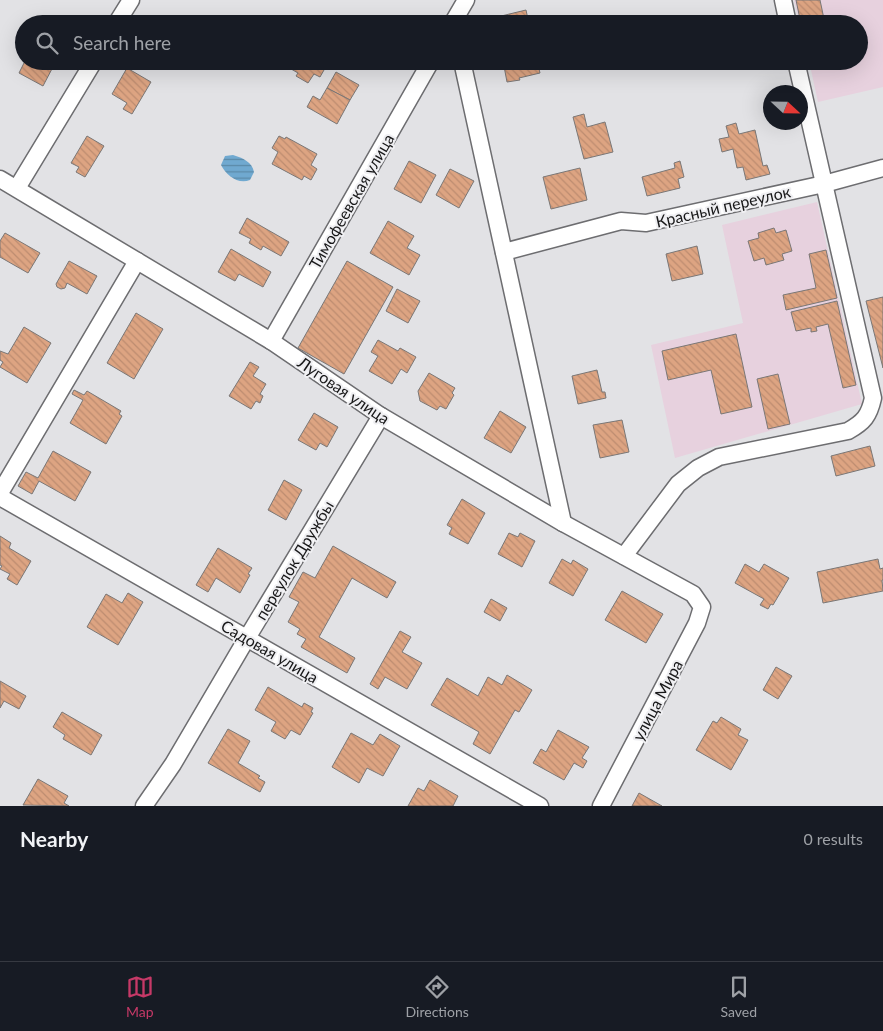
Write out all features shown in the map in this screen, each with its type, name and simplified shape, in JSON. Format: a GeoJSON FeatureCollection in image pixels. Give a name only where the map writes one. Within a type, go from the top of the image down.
{"type":"FeatureCollection","features":[{"type":"Feature","properties":{"kind":"street"},"geometry":{"type":"LineString","coordinates":[[122,15],[131,0]]}},
{"type":"Feature","properties":{"kind":"street"},"geometry":{"type":"LineString","coordinates":[[458,15],[466,0]]}},
{"type":"Feature","properties":{"kind":"street"},"geometry":{"type":"LineString","coordinates":[[783,0],[786,15]]}},
{"type":"Feature","properties":{"kind":"street"},"geometry":{"type":"LineString","coordinates":[[17,188],[89,70]]}},
{"type":"Feature","properties":{"kind":"street","name":"Тимофеевская улица"},"geometry":{"type":"LineString","coordinates":[[271,342],[426,70]]}},
{"type":"Feature","properties":{"kind":"street"},"geometry":{"type":"LineString","coordinates":[[464,70],[563,523]]}},
{"type":"Feature","properties":{"kind":"street"},"geometry":{"type":"LineString","coordinates":[[624,556],[678,484],[698,468],[719,457],[848,430],[861,423],[870,411],[873,398],[798,70]]}},
{"type":"Feature","properties":{"kind":"street","name":"Красный переулок"},"geometry":{"type":"LineString","coordinates":[[504,252],[621,221],[646,223],[824,184],[883,168]]}},
{"type":"Feature","properties":{"kind":"street","name":"Луговая улица"},"geometry":{"type":"LineString","coordinates":[[0,178],[271,342],[381,416],[563,523],[693,594]]}},
{"type":"Feature","properties":{"kind":"street"},"geometry":{"type":"LineString","coordinates":[[0,493],[137,261]]}},
{"type":"Feature","properties":{"kind":"street","name":"переулок Дружбы"},"geometry":{"type":"LineString","coordinates":[[144,806],[173,764],[381,416]]}},
{"type":"Feature","properties":{"kind":"street","name":"Садовая улица"},"geometry":{"type":"LineString","coordinates":[[0,497],[540,806]]}},
{"type":"Feature","properties":{"kind":"street","name":"улица Мира"},"geometry":{"type":"LineString","coordinates":[[601,806],[697,623],[702,607],[693,594]]}},
{"type":"Feature","properties":{"kind":"shaded area"},"geometry":{"type":"Polygon","coordinates":[[[794,0],[883,0],[883,87],[818,102],[811,70],[868,70],[868,15],[798,15],[794,0]]]}},
{"type":"Feature","properties":{"kind":"shaded area"},"geometry":{"type":"Polygon","coordinates":[[[817,202],[862,404],[675,458],[651,345],[743,323],[722,225],[817,202]]]}},
{"type":"Feature","properties":{"kind":"water"},"geometry":{"type":"Polygon","coordinates":[[[233,155],[249,163],[254,172],[250,180],[237,180],[223,169],[221,165],[225,156],[233,155]]]}},
{"type":"Feature","properties":{"kind":"building"},"geometry":{"type":"Polygon","coordinates":[[[796,0],[820,0],[823,15],[799,15],[796,0]]]}},
{"type":"Feature","properties":{"kind":"building"},"geometry":{"type":"Polygon","coordinates":[[[526,10],[527,15],[505,15],[526,10]]]}},
{"type":"Feature","properties":{"kind":"building"},"geometry":{"type":"Polygon","coordinates":[[[20,70],[51,70],[43,86],[19,73],[20,70]]]}},
{"type":"Feature","properties":{"kind":"building"},"geometry":{"type":"Polygon","coordinates":[[[126,70],[130,70],[151,82],[132,114],[123,109],[127,103],[112,94],[126,70]]]}},
{"type":"Feature","properties":{"kind":"building"},"geometry":{"type":"Polygon","coordinates":[[[293,70],[324,70],[320,77],[314,74],[308,83],[296,76],[298,73],[293,70]]]}},
{"type":"Feature","properties":{"kind":"building"},"geometry":{"type":"Polygon","coordinates":[[[505,70],[539,70],[540,73],[507,82],[505,70]]]}},
{"type":"Feature","properties":{"kind":"building"},"geometry":{"type":"Polygon","coordinates":[[[336,72],[359,85],[350,100],[327,88],[336,72]]]}},
{"type":"Feature","properties":{"kind":"building"},"geometry":{"type":"Polygon","coordinates":[[[327,88],[350,100],[337,124],[307,107],[313,96],[320,100],[327,88]]]}},
{"type":"Feature","properties":{"kind":"building"},"geometry":{"type":"Polygon","coordinates":[[[584,114],[587,127],[605,122],[613,152],[584,159],[573,117],[584,114]]]}},
{"type":"Feature","properties":{"kind":"building"},"geometry":{"type":"Polygon","coordinates":[[[736,123],[739,134],[755,130],[763,166],[767,165],[770,174],[746,180],[743,167],[737,168],[733,149],[722,152],[719,139],[729,137],[726,126],[736,123]]]}},
{"type":"Feature","properties":{"kind":"building"},"geometry":{"type":"Polygon","coordinates":[[[87,136],[104,146],[85,177],[76,172],[79,167],[71,163],[87,136]]]}},
{"type":"Feature","properties":{"kind":"building"},"geometry":{"type":"Polygon","coordinates":[[[279,136],[285,139],[286,137],[317,154],[311,165],[317,169],[311,180],[304,176],[302,180],[272,164],[278,152],[272,148],[279,136]]]}},
{"type":"Feature","properties":{"kind":"building"},"geometry":{"type":"Polygon","coordinates":[[[409,161],[436,175],[421,203],[394,189],[409,161]]]}},
{"type":"Feature","properties":{"kind":"building"},"geometry":{"type":"Polygon","coordinates":[[[680,161],[684,177],[678,179],[680,188],[647,196],[642,177],[675,168],[674,163],[680,161]]]}},
{"type":"Feature","properties":{"kind":"building"},"geometry":{"type":"Polygon","coordinates":[[[580,168],[587,200],[551,209],[543,177],[580,168]]]}},
{"type":"Feature","properties":{"kind":"building"},"geometry":{"type":"Polygon","coordinates":[[[450,169],[474,181],[459,208],[436,195],[450,169]]]}},
{"type":"Feature","properties":{"kind":"building"},"geometry":{"type":"Polygon","coordinates":[[[247,218],[289,242],[281,256],[263,246],[261,250],[249,243],[251,239],[239,233],[247,218]]]}},
{"type":"Feature","properties":{"kind":"building"},"geometry":{"type":"Polygon","coordinates":[[[388,221],[414,236],[407,248],[420,255],[409,275],[370,253],[388,221]]]}},
{"type":"Feature","properties":{"kind":"building"},"geometry":{"type":"Polygon","coordinates":[[[774,228],[776,233],[786,230],[792,251],[782,254],[784,260],[766,265],[764,258],[754,261],[748,241],[759,238],[758,233],[774,228]]]}},
{"type":"Feature","properties":{"kind":"building"},"geometry":{"type":"Polygon","coordinates":[[[5,233],[40,253],[28,273],[0,257],[0,241],[5,233]]]}},
{"type":"Feature","properties":{"kind":"building"},"geometry":{"type":"Polygon","coordinates":[[[697,246],[703,274],[672,281],[666,254],[697,246]]]}},
{"type":"Feature","properties":{"kind":"building"},"geometry":{"type":"Polygon","coordinates":[[[231,249],[271,272],[263,287],[239,274],[235,281],[218,272],[231,249]]]}},
{"type":"Feature","properties":{"kind":"building"},"geometry":{"type":"Polygon","coordinates":[[[826,250],[837,298],[786,310],[783,295],[816,288],[809,254],[826,250]]]}},
{"type":"Feature","properties":{"kind":"building"},"geometry":{"type":"Polygon","coordinates":[[[69,261],[97,276],[87,294],[67,283],[65,288],[57,287],[56,284],[69,261]]]}},
{"type":"Feature","properties":{"kind":"building"},"geometry":{"type":"Polygon","coordinates":[[[347,261],[393,287],[344,374],[298,348],[347,261]]]}},
{"type":"Feature","properties":{"kind":"building"},"geometry":{"type":"Polygon","coordinates":[[[397,289],[420,301],[408,323],[386,311],[397,289]]]}},
{"type":"Feature","properties":{"kind":"building"},"geometry":{"type":"Polygon","coordinates":[[[883,297],[883,368],[866,301],[883,297]]]}},
{"type":"Feature","properties":{"kind":"building"},"geometry":{"type":"Polygon","coordinates":[[[837,301],[856,385],[843,388],[828,324],[816,327],[817,331],[811,332],[811,328],[796,331],[791,312],[837,301]]]}},
{"type":"Feature","properties":{"kind":"building"},"geometry":{"type":"Polygon","coordinates":[[[136,313],[163,329],[134,379],[107,363],[136,313]]]}},
{"type":"Feature","properties":{"kind":"building"},"geometry":{"type":"Polygon","coordinates":[[[24,327],[51,343],[27,383],[0,367],[3,362],[0,360],[0,351],[8,354],[24,327]]]}},
{"type":"Feature","properties":{"kind":"building"},"geometry":{"type":"Polygon","coordinates":[[[736,334],[752,407],[721,414],[711,370],[668,380],[662,351],[736,334]]]}},
{"type":"Feature","properties":{"kind":"building"},"geometry":{"type":"Polygon","coordinates":[[[378,340],[398,351],[400,348],[416,357],[407,373],[401,369],[392,384],[369,371],[378,356],[371,352],[378,340]]]}},
{"type":"Feature","properties":{"kind":"building"},"geometry":{"type":"Polygon","coordinates":[[[250,362],[259,367],[253,376],[266,384],[260,394],[263,396],[260,403],[256,401],[251,409],[229,396],[250,362]]]}},
{"type":"Feature","properties":{"kind":"building"},"geometry":{"type":"Polygon","coordinates":[[[597,370],[602,392],[605,392],[606,398],[578,404],[572,376],[597,370]]]}},
{"type":"Feature","properties":{"kind":"building"},"geometry":{"type":"Polygon","coordinates":[[[429,373],[455,388],[452,393],[454,395],[446,409],[440,406],[437,410],[420,401],[418,391],[429,373]]]}},
{"type":"Feature","properties":{"kind":"building"},"geometry":{"type":"Polygon","coordinates":[[[778,374],[790,424],[768,429],[757,379],[778,374]]]}},
{"type":"Feature","properties":{"kind":"building"},"geometry":{"type":"Polygon","coordinates":[[[74,390],[84,395],[87,391],[121,411],[119,414],[122,416],[106,444],[70,423],[83,400],[72,394],[74,390]]]}},
{"type":"Feature","properties":{"kind":"building"},"geometry":{"type":"Polygon","coordinates":[[[500,411],[526,427],[511,453],[484,438],[500,411]]]}},
{"type":"Feature","properties":{"kind":"building"},"geometry":{"type":"Polygon","coordinates":[[[314,413],[338,427],[327,447],[320,443],[316,450],[298,440],[314,413]]]}},
{"type":"Feature","properties":{"kind":"building"},"geometry":{"type":"Polygon","coordinates":[[[622,420],[629,452],[600,458],[593,425],[622,420]]]}},
{"type":"Feature","properties":{"kind":"building"},"geometry":{"type":"Polygon","coordinates":[[[870,446],[875,466],[836,476],[831,456],[870,446]]]}},
{"type":"Feature","properties":{"kind":"building"},"geometry":{"type":"Polygon","coordinates":[[[53,451],[91,472],[75,501],[39,481],[32,494],[18,486],[26,472],[38,478],[53,451]]]}},
{"type":"Feature","properties":{"kind":"building"},"geometry":{"type":"Polygon","coordinates":[[[284,480],[302,490],[286,520],[268,510],[284,480]]]}},
{"type":"Feature","properties":{"kind":"building"},"geometry":{"type":"Polygon","coordinates":[[[462,499],[485,513],[468,544],[449,534],[452,528],[447,525],[462,499]]]}},
{"type":"Feature","properties":{"kind":"building"},"geometry":{"type":"Polygon","coordinates":[[[509,533],[518,537],[520,533],[535,541],[522,567],[498,554],[509,533]]]}},
{"type":"Feature","properties":{"kind":"building"},"geometry":{"type":"Polygon","coordinates":[[[0,536],[11,543],[9,548],[31,561],[17,585],[7,579],[10,574],[0,569],[2,566],[0,565],[0,536]]]}},
{"type":"Feature","properties":{"kind":"building"},"geometry":{"type":"Polygon","coordinates":[[[333,546],[396,582],[387,598],[352,578],[319,637],[355,658],[347,673],[301,647],[306,639],[297,634],[300,629],[288,622],[299,602],[289,597],[303,572],[315,578],[333,546]]]}},
{"type":"Feature","properties":{"kind":"building"},"geometry":{"type":"Polygon","coordinates":[[[218,548],[252,568],[240,593],[216,578],[208,592],[196,585],[218,548]]]}},
{"type":"Feature","properties":{"kind":"building"},"geometry":{"type":"Polygon","coordinates":[[[562,559],[571,564],[573,560],[588,569],[573,596],[549,583],[562,559]]]}},
{"type":"Feature","properties":{"kind":"building"},"geometry":{"type":"Polygon","coordinates":[[[878,559],[880,569],[883,568],[883,591],[823,603],[817,572],[878,559]]]}},
{"type":"Feature","properties":{"kind":"building"},"geometry":{"type":"Polygon","coordinates":[[[745,564],[759,572],[764,564],[789,578],[773,605],[771,604],[768,609],[760,605],[764,599],[735,583],[745,564]]]}},
{"type":"Feature","properties":{"kind":"building"},"geometry":{"type":"Polygon","coordinates":[[[622,591],[663,614],[646,643],[605,620],[622,591]]]}},
{"type":"Feature","properties":{"kind":"building"},"geometry":{"type":"Polygon","coordinates":[[[128,593],[143,602],[118,645],[87,627],[106,594],[122,603],[128,593]]]}},
{"type":"Feature","properties":{"kind":"building"},"geometry":{"type":"Polygon","coordinates":[[[491,599],[507,608],[500,621],[484,612],[491,599]]]}},
{"type":"Feature","properties":{"kind":"building"},"geometry":{"type":"Polygon","coordinates":[[[400,631],[411,637],[402,652],[422,663],[407,689],[385,677],[378,689],[370,684],[400,631]]]}},
{"type":"Feature","properties":{"kind":"building"},"geometry":{"type":"Polygon","coordinates":[[[776,667],[792,676],[778,699],[763,690],[776,667]]]}},
{"type":"Feature","properties":{"kind":"building"},"geometry":{"type":"Polygon","coordinates":[[[507,675],[532,690],[519,712],[515,710],[490,754],[473,744],[479,732],[431,705],[447,678],[478,696],[488,677],[502,685],[507,675]]]}},
{"type":"Feature","properties":{"kind":"building"},"geometry":{"type":"Polygon","coordinates":[[[0,681],[26,696],[19,709],[4,701],[0,708],[0,681]]]}},
{"type":"Feature","properties":{"kind":"building"},"geometry":{"type":"Polygon","coordinates":[[[268,687],[302,707],[304,703],[313,708],[311,712],[313,713],[300,735],[291,730],[285,739],[271,731],[276,722],[255,710],[268,687]]]}},
{"type":"Feature","properties":{"kind":"building"},"geometry":{"type":"Polygon","coordinates":[[[62,712],[102,735],[91,755],[63,739],[65,735],[53,727],[62,712]]]}},
{"type":"Feature","properties":{"kind":"building"},"geometry":{"type":"Polygon","coordinates":[[[721,717],[741,729],[738,735],[748,740],[731,770],[696,750],[713,721],[717,723],[721,717]]]}},
{"type":"Feature","properties":{"kind":"building"},"geometry":{"type":"Polygon","coordinates":[[[228,729],[250,741],[238,763],[260,776],[258,778],[265,782],[260,792],[208,763],[228,729]]]}},
{"type":"Feature","properties":{"kind":"building"},"geometry":{"type":"Polygon","coordinates":[[[558,730],[589,747],[582,758],[587,761],[583,768],[574,763],[564,780],[533,763],[541,749],[546,752],[558,730]]]}},
{"type":"Feature","properties":{"kind":"building"},"geometry":{"type":"Polygon","coordinates":[[[351,733],[373,745],[380,734],[400,746],[383,776],[367,768],[359,783],[332,767],[351,733]]]}},
{"type":"Feature","properties":{"kind":"building"},"geometry":{"type":"Polygon","coordinates":[[[38,779],[68,796],[64,803],[69,806],[23,805],[38,779]]]}},
{"type":"Feature","properties":{"kind":"building"},"geometry":{"type":"Polygon","coordinates":[[[430,780],[458,796],[453,806],[408,806],[418,788],[424,791],[430,780]]]}},
{"type":"Feature","properties":{"kind":"building"},"geometry":{"type":"Polygon","coordinates":[[[639,793],[662,806],[632,806],[639,793]]]}}]}
